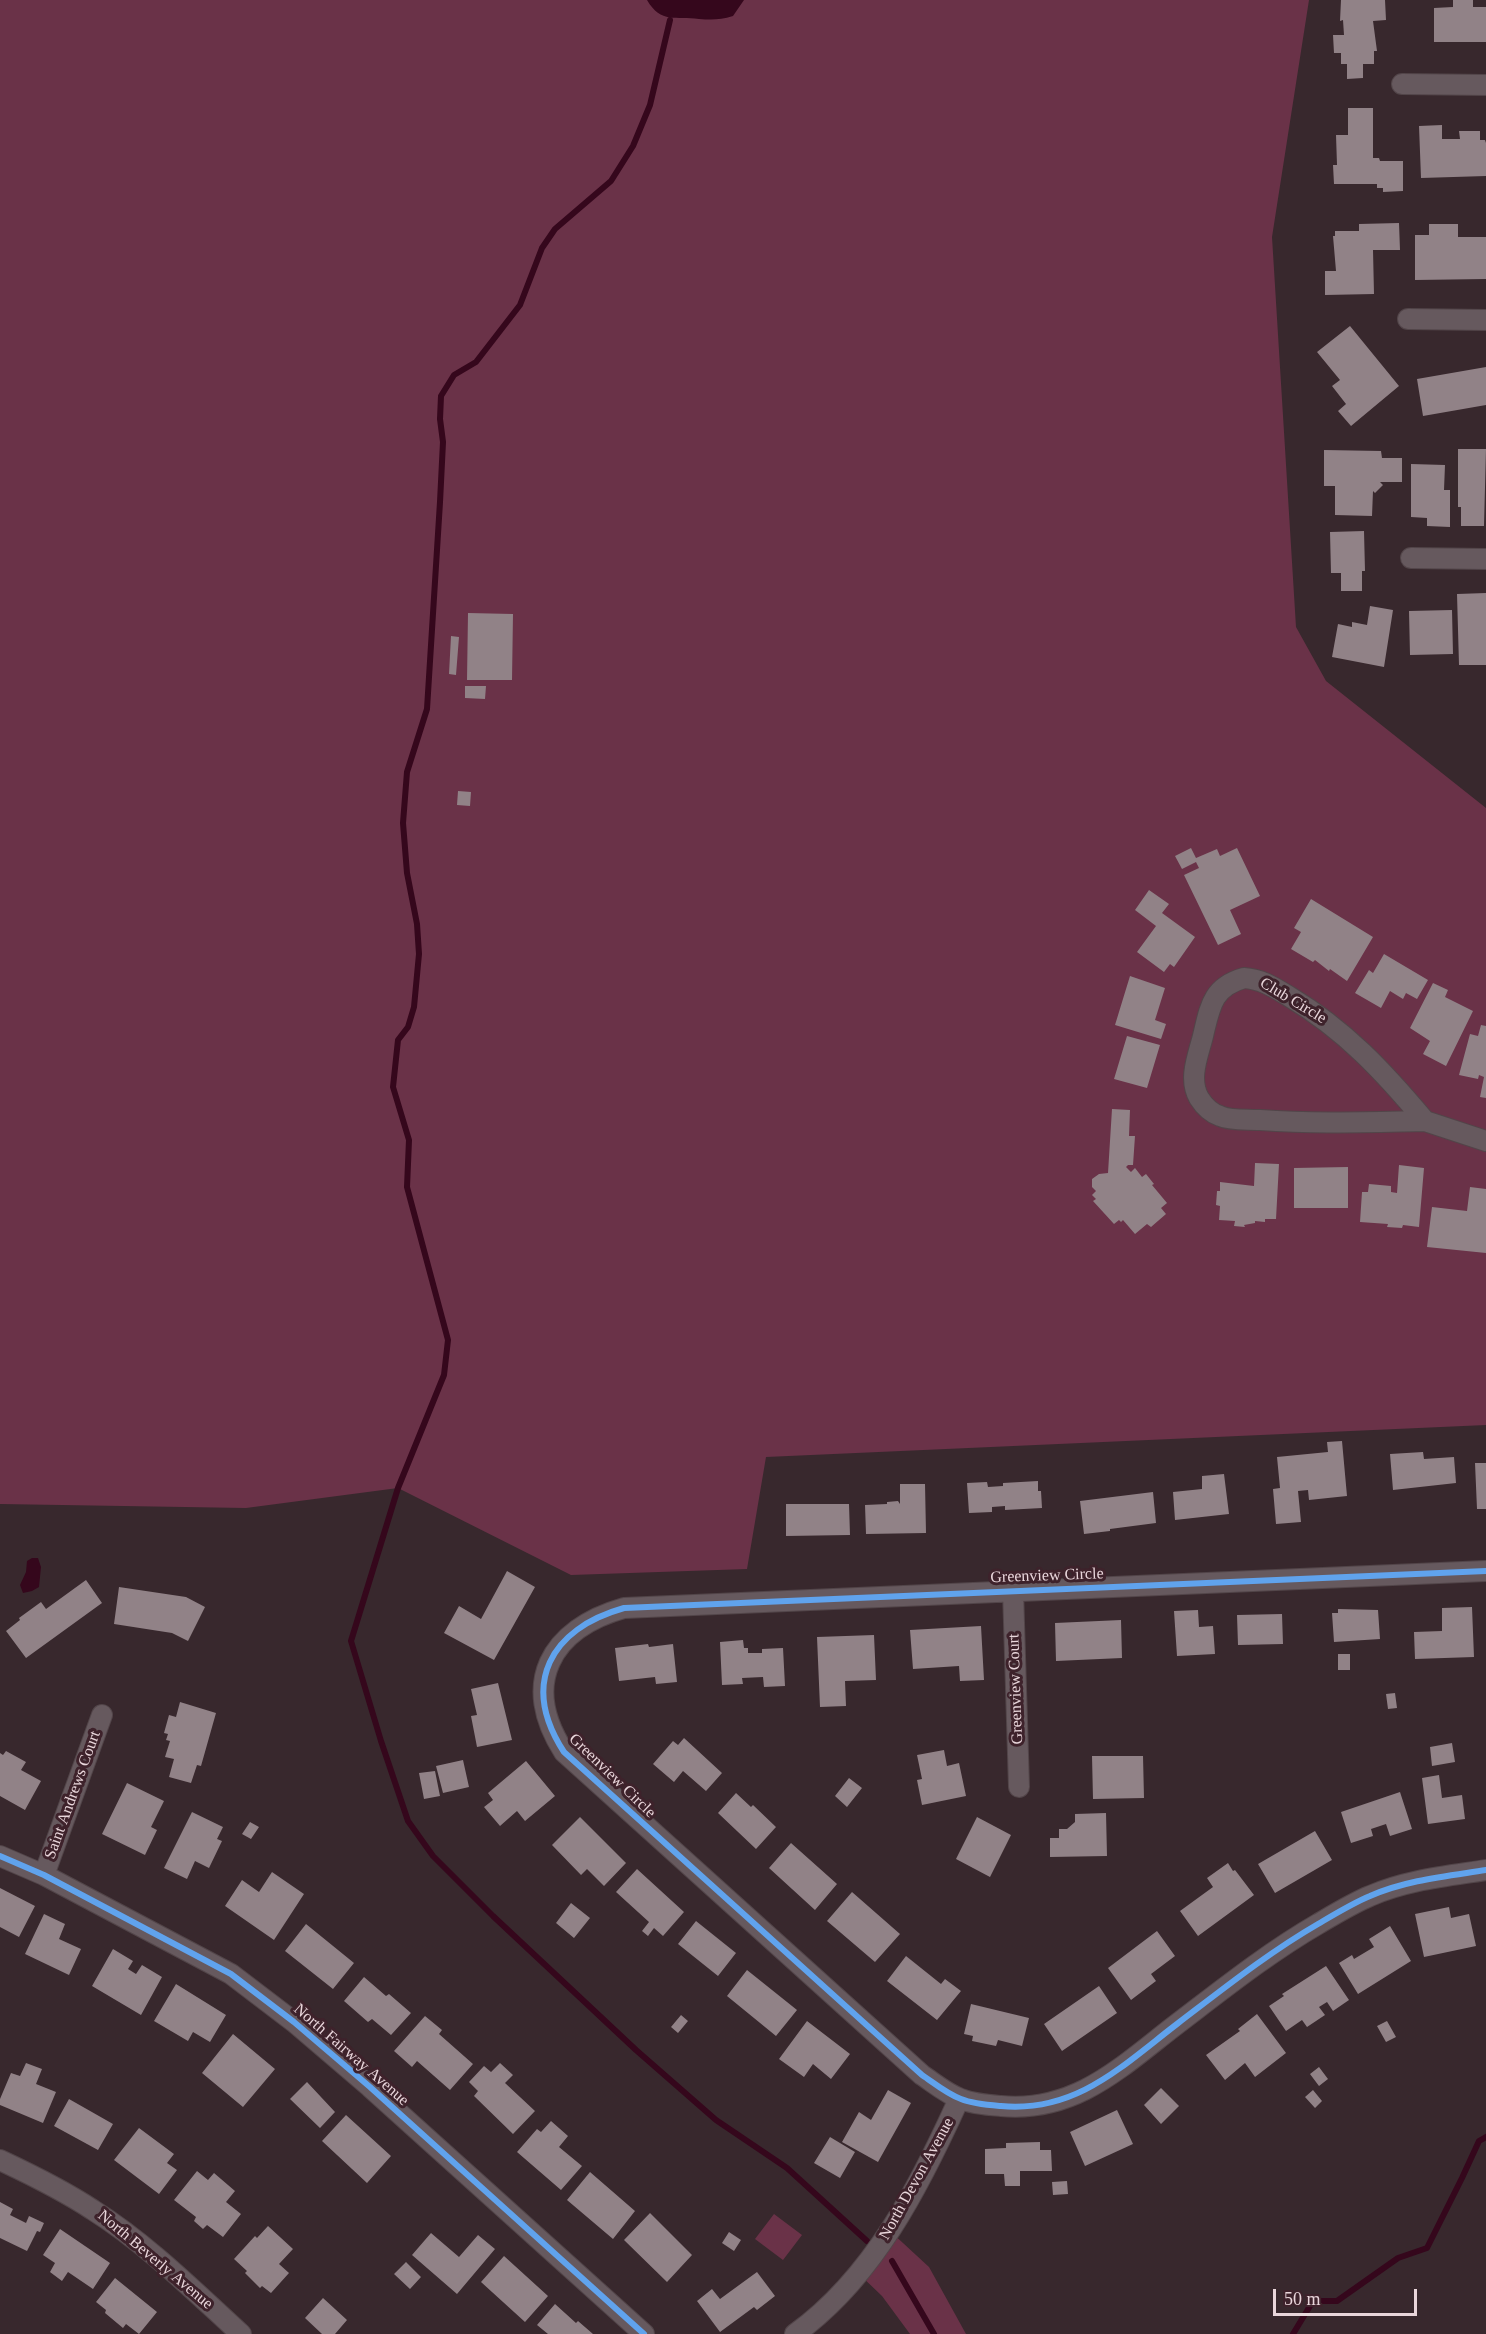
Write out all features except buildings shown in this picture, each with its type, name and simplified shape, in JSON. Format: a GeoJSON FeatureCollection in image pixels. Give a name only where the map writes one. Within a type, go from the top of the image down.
{"type":"FeatureCollection","features":[{"type":"Feature","properties":{"kind":"street"},"geometry":{"type":"LineString","coordinates":[[1402,84],[1486,84]]}},
{"type":"Feature","properties":{"kind":"street"},"geometry":{"type":"LineString","coordinates":[[1408,319],[1486,320]]}},
{"type":"Feature","properties":{"kind":"street"},"geometry":{"type":"LineString","coordinates":[[1411,558],[1486,559]]}},
{"type":"Feature","properties":{"kind":"street","name":"Club Circle"},"geometry":{"type":"LineString","coordinates":[[1425,1121],[1396,1086],[1342,1032],[1321,1016],[1273,987],[1256,978],[1244,978],[1223,987],[1215,996],[1209,1008],[1194,1075],[1194,1088],[1211,1112],[1222,1117],[1270,1120],[1425,1121],[1486,1141]]}},
{"type":"Feature","properties":{"kind":"street","name":"Greenview Circle"},"geometry":{"type":"LineString","coordinates":[[1486,1571],[624,1608],[600,1615],[581,1625],[565,1639],[552,1656],[545,1677],[544,1699],[552,1734],[564,1752],[922,2075],[959,2099],[981,2104],[1014,2107],[1047,2105],[1076,2095],[1103,2081],[1217,1993],[1269,1955],[1319,1923],[1371,1895],[1403,1886],[1486,1870]]}},
{"type":"Feature","properties":{"kind":"street","name":"Greenview Court"},"geometry":{"type":"LineString","coordinates":[[1013,1590],[1019,1788]]}},
{"type":"Feature","properties":{"kind":"street","name":"Saint Andrews Court"},"geometry":{"type":"LineString","coordinates":[[44,1875],[102,1715]]}},
{"type":"Feature","properties":{"kind":"street","name":"North Fairway Avenue"},"geometry":{"type":"LineString","coordinates":[[0,1856],[44,1875],[231,1974],[294,2022],[644,2334]]}},
{"type":"Feature","properties":{"kind":"street","name":"North Devon Avenue"},"geometry":{"type":"LineString","coordinates":[[795,2334],[836,2298],[879,2248],[938,2145],[959,2099]]}},
{"type":"Feature","properties":{"kind":"street","name":"North Beverly Avenue"},"geometry":{"type":"LineString","coordinates":[[0,2160],[51,2184],[103,2216],[162,2262],[241,2334]]}},
{"type":"Feature","properties":{"kind":"shaded area"},"geometry":{"type":"Polygon","coordinates":[[[0,0],[1309,0],[1272,237],[1296,627],[1326,681],[1486,808],[1486,1425],[766,1457],[747,1569],[571,1575],[398,1488],[246,1508],[0,1504],[0,0]]]}},
{"type":"Feature","properties":{"kind":"shaded area"},"geometry":{"type":"Polygon","coordinates":[[[647,0],[744,0],[733,16],[712,20],[664,16],[652,8],[647,0]]]}},
{"type":"Feature","properties":{"kind":"shaded area"},"geometry":{"type":"Polygon","coordinates":[[[38,1558],[41,1567],[39,1587],[23,1593],[20,1585],[26,1572],[27,1561],[38,1558]]]}},
{"type":"Feature","properties":{"kind":"shaded area"},"geometry":{"type":"Polygon","coordinates":[[[774,2214],[802,2235],[783,2260],[755,2239],[774,2214]]]}},
{"type":"Feature","properties":{"kind":"shaded area"},"geometry":{"type":"Polygon","coordinates":[[[890,2231],[929,2267],[966,2334],[910,2334],[882,2296],[858,2273],[890,2231]]]}},
{"type":"Feature","properties":{"kind":"waterway"},"geometry":{"type":"LineString","coordinates":[[670,20],[650,105],[633,146],[611,181],[555,229],[542,248],[520,305],[476,362],[454,375],[441,396],[440,419],[443,442],[427,709],[407,772],[403,823],[407,873],[417,924],[419,954],[414,1007],[408,1027],[398,1040],[393,1087],[409,1140],[407,1187],[448,1340],[444,1375],[398,1488],[351,1641],[408,1821],[433,1856],[493,1916],[636,2050],[716,2120],[787,2168],[867,2241]]}},
{"type":"Feature","properties":{"kind":"waterway"},"geometry":{"type":"LineString","coordinates":[[1293,2334],[1313,2301],[1337,2301],[1398,2258],[1427,2248],[1479,2141],[1486,2137]]}},
{"type":"Feature","properties":{"kind":"waterway"},"geometry":{"type":"LineString","coordinates":[[892,2261],[934,2334]]}},
{"type":"Feature","properties":{"kind":"cycle path"},"geometry":{"type":"LineString","coordinates":[[1486,1571],[624,1608],[598,1617],[577,1630],[561,1645],[550,1662],[544,1682],[544,1704],[551,1727],[564,1752],[922,2075],[951,2094],[976,2103],[1028,2106],[1052,2102],[1075,2094],[1117,2070],[1264,1959],[1299,1935],[1344,1909],[1398,1886],[1486,1870]]}},
{"type":"Feature","properties":{"kind":"cycle path"},"geometry":{"type":"LineString","coordinates":[[0,1856],[44,1875],[231,1974],[294,2022],[370,2087],[644,2334]]}}]}
